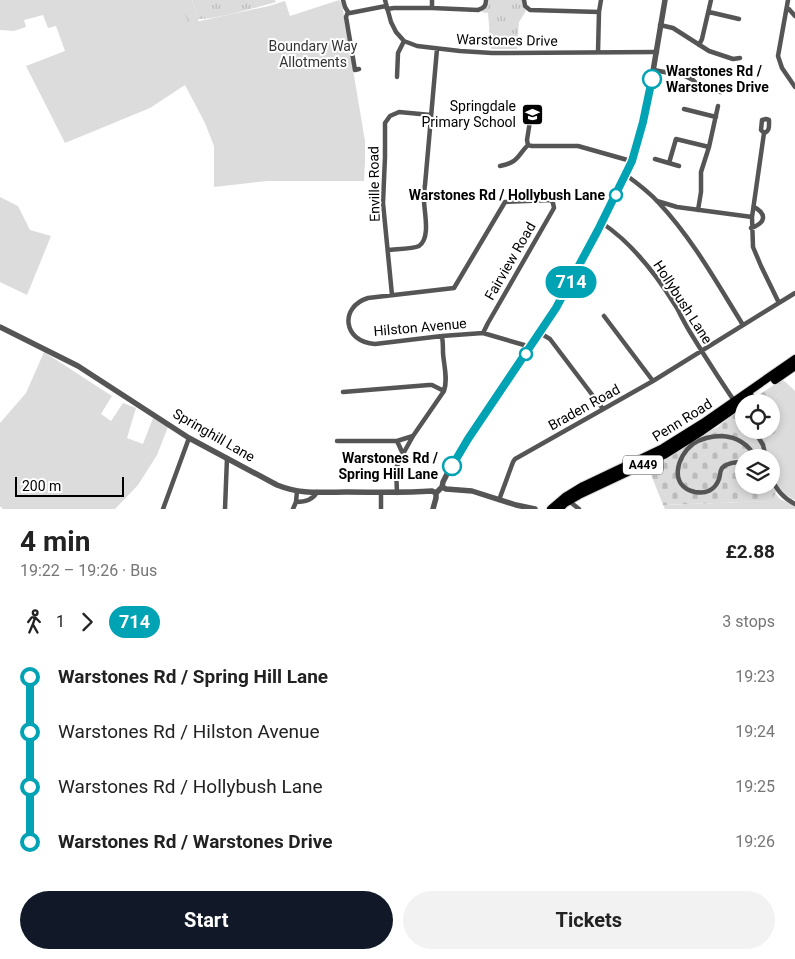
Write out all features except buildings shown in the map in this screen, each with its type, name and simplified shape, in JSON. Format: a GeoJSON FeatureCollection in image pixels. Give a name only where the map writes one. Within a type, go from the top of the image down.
{"type":"FeatureCollection","features":[{"type":"Feature","properties":{"kind":"highway","name":"Penn Road"},"geometry":{"type":"LineString","coordinates":[[748,394],[795,359]]}},
{"type":"Feature","properties":{"kind":"highway","name":"Penn Road"},"geometry":{"type":"LineString","coordinates":[[751,394],[795,366]]}},
{"type":"Feature","properties":{"kind":"highway","name":"Penn Road"},"geometry":{"type":"LineString","coordinates":[[560,509],[579,495],[664,455],[702,431],[735,404]]}},
{"type":"Feature","properties":{"kind":"highway","name":"Penn Road"},"geometry":{"type":"LineString","coordinates":[[551,509],[578,489],[663,448],[735,404]]}},
{"type":"Feature","properties":{"kind":"street"},"geometry":{"type":"LineString","coordinates":[[343,0],[344,7],[350,13],[387,8],[478,10],[484,8],[486,3]]}},
{"type":"Feature","properties":{"kind":"street"},"geometry":{"type":"LineString","coordinates":[[385,0],[393,28],[404,41],[398,53],[397,77]]}},
{"type":"Feature","properties":{"kind":"street"},"geometry":{"type":"LineString","coordinates":[[432,0],[432,8]]}},
{"type":"Feature","properties":{"kind":"street"},"geometry":{"type":"LineString","coordinates":[[524,0],[527,9],[534,11],[599,12]]}},
{"type":"Feature","properties":{"kind":"street"},"geometry":{"type":"LineString","coordinates":[[598,52],[601,0]]}},
{"type":"Feature","properties":{"kind":"street"},"geometry":{"type":"LineString","coordinates":[[433,509],[436,493],[442,487],[448,472],[468,439],[531,347],[570,284],[626,175],[632,161],[647,104],[665,0]]}},
{"type":"Feature","properties":{"kind":"street"},"geometry":{"type":"LineString","coordinates":[[699,44],[711,0]]}},
{"type":"Feature","properties":{"kind":"street"},"geometry":{"type":"LineString","coordinates":[[788,0],[778,56],[782,68],[795,87]]}},
{"type":"Feature","properties":{"kind":"street"},"geometry":{"type":"LineString","coordinates":[[787,7],[795,16]]}},
{"type":"Feature","properties":{"kind":"street"},"geometry":{"type":"LineString","coordinates":[[348,12],[346,17],[355,70],[359,69]]}},
{"type":"Feature","properties":{"kind":"street"},"geometry":{"type":"LineString","coordinates":[[709,12],[739,19]]}},
{"type":"Feature","properties":{"kind":"street"},"geometry":{"type":"LineString","coordinates":[[660,25],[673,28],[709,51],[733,59],[740,58]]}},
{"type":"Feature","properties":{"kind":"street","name":"Warstones Drive"},"geometry":{"type":"LineString","coordinates":[[404,41],[417,46],[437,49],[492,53],[657,52]]}},
{"type":"Feature","properties":{"kind":"street"},"geometry":{"type":"LineString","coordinates":[[388,250],[419,246],[425,237],[424,200],[437,49]]}},
{"type":"Feature","properties":{"kind":"street"},"geometry":{"type":"LineString","coordinates":[[654,70],[685,76],[700,87],[721,92]]}},
{"type":"Feature","properties":{"kind":"street"},"geometry":{"type":"LineString","coordinates":[[698,210],[702,192],[701,172],[709,147],[718,106]]}},
{"type":"Feature","properties":{"kind":"street"},"geometry":{"type":"LineString","coordinates":[[684,109],[716,117]]}},
{"type":"Feature","properties":{"kind":"street","name":"Enville Road"},"geometry":{"type":"LineString","coordinates":[[392,295],[383,203],[385,123],[390,116],[398,112],[431,115]]}},
{"type":"Feature","properties":{"kind":"street"},"geometry":{"type":"LineString","coordinates":[[528,145],[530,121]]}},
{"type":"Feature","properties":{"kind":"street"},"geometry":{"type":"LineString","coordinates":[[670,163],[677,133]]}},
{"type":"Feature","properties":{"kind":"street"},"geometry":{"type":"LineString","coordinates":[[764,133],[752,217],[753,247],[779,303]]}},
{"type":"Feature","properties":{"kind":"street"},"geometry":{"type":"LineString","coordinates":[[676,139],[709,147]]}},
{"type":"Feature","properties":{"kind":"street"},"geometry":{"type":"LineString","coordinates":[[528,145],[578,146],[632,161]]}},
{"type":"Feature","properties":{"kind":"street"},"geometry":{"type":"LineString","coordinates":[[500,166],[516,160],[528,145]]}},
{"type":"Feature","properties":{"kind":"street"},"geometry":{"type":"LineString","coordinates":[[655,159],[679,166]]}},
{"type":"Feature","properties":{"kind":"street"},"geometry":{"type":"LineString","coordinates":[[626,175],[658,200],[671,216],[699,255],[743,325]]}},
{"type":"Feature","properties":{"kind":"street","name":"Fairview Road"},"geometry":{"type":"LineString","coordinates":[[452,289],[455,287],[505,202],[551,200],[554,208],[483,333]]}},
{"type":"Feature","properties":{"kind":"street"},"geometry":{"type":"LineString","coordinates":[[658,200],[677,207],[752,217]]}},
{"type":"Feature","properties":{"kind":"street"},"geometry":{"type":"LineString","coordinates":[[671,216],[677,207]]}},
{"type":"Feature","properties":{"kind":"street"},"geometry":{"type":"LineString","coordinates":[[752,228],[760,224],[763,219],[760,210],[754,207]]}},
{"type":"Feature","properties":{"kind":"street","name":"Hollybush Lane"},"geometry":{"type":"LineString","coordinates":[[602,223],[614,231],[629,246],[658,280],[735,404]]}},
{"type":"Feature","properties":{"kind":"street","name":"Hilston Avenue"},"geometry":{"type":"LineString","coordinates":[[452,289],[362,300],[355,305],[350,313],[348,321],[350,331],[362,342],[375,344],[483,333],[531,347]]}},
{"type":"Feature","properties":{"kind":"street","name":"Braden Road"},"geometry":{"type":"LineString","coordinates":[[499,500],[515,459],[653,381],[795,293]]}},
{"type":"Feature","properties":{"kind":"street"},"geometry":{"type":"LineString","coordinates":[[604,316],[653,381]]}},
{"type":"Feature","properties":{"kind":"street","name":"Springhill Lane"},"geometry":{"type":"LineString","coordinates":[[0,327],[78,366],[189,438],[277,485],[298,491],[317,492],[397,493],[432,491],[436,493]]}},
{"type":"Feature","properties":{"kind":"street"},"geometry":{"type":"LineString","coordinates":[[540,333],[550,339],[603,409]]}},
{"type":"Feature","properties":{"kind":"street"},"geometry":{"type":"LineString","coordinates":[[397,493],[396,468],[413,436],[444,391],[446,380],[442,336]]}},
{"type":"Feature","properties":{"kind":"street"},"geometry":{"type":"LineString","coordinates":[[343,392],[429,385],[444,391]]}},
{"type":"Feature","properties":{"kind":"street"},"geometry":{"type":"LineString","coordinates":[[337,441],[397,441],[413,436]]}},
{"type":"Feature","properties":{"kind":"street"},"geometry":{"type":"LineString","coordinates":[[735,462],[725,466],[721,471],[717,484],[710,491],[696,492],[685,488],[678,477],[679,464],[688,450],[698,441],[724,436],[736,439],[749,449]]}},
{"type":"Feature","properties":{"kind":"street"},"geometry":{"type":"LineString","coordinates":[[163,509],[189,438]]}},
{"type":"Feature","properties":{"kind":"street"},"geometry":{"type":"LineString","coordinates":[[397,441],[403,454]]}},
{"type":"Feature","properties":{"kind":"street"},"geometry":{"type":"LineString","coordinates":[[225,509],[227,458]]}},
{"type":"Feature","properties":{"kind":"street"},"geometry":{"type":"LineString","coordinates":[[442,487],[472,491],[535,509]]}},
{"type":"Feature","properties":{"kind":"street"},"geometry":{"type":"LineString","coordinates":[[293,509],[298,491]]}},
{"type":"Feature","properties":{"kind":"street"},"geometry":{"type":"LineString","coordinates":[[296,502],[309,500],[315,497],[317,492]]}},
{"type":"Feature","properties":{"kind":"street"},"geometry":{"type":"LineString","coordinates":[[780,492],[786,500],[795,504]]}},
{"type":"Feature","properties":{"kind":"street"},"geometry":{"type":"LineString","coordinates":[[381,493],[381,509]]}},
{"type":"Feature","properties":{"kind":"street"},"geometry":{"type":"LineString","coordinates":[[569,501],[579,509]]}},
{"type":"Feature","properties":{"kind":"green space","name":"Boundary Way Allotments"},"geometry":{"type":"Polygon","coordinates":[[[0,0],[183,0],[191,23],[285,1],[290,16],[339,0],[342,4],[365,141],[364,181],[267,181],[214,187],[214,146],[205,123],[185,85],[150,108],[65,143],[26,66],[65,51],[56,26],[48,28],[43,15],[24,20],[26,27],[14,31],[0,30],[0,0]]]}},
{"type":"Feature","properties":{"kind":"green space"},"geometry":{"type":"Polygon","coordinates":[[[180,0],[192,0],[199,22],[189,24],[180,0]]]}},
{"type":"Feature","properties":{"kind":"green space"},"geometry":{"type":"Polygon","coordinates":[[[192,0],[275,0],[276,2],[227,15],[198,19],[192,0]]]}},
{"type":"Feature","properties":{"kind":"green space"},"geometry":{"type":"Polygon","coordinates":[[[488,0],[523,0],[522,5],[526,11],[519,22],[517,49],[491,49],[488,13],[481,12],[487,6],[488,0]]]}},
{"type":"Feature","properties":{"kind":"green space"},"geometry":{"type":"Polygon","coordinates":[[[0,197],[18,206],[30,230],[51,236],[27,295],[0,282],[0,197]]]}},
{"type":"Feature","properties":{"kind":"green space"},"geometry":{"type":"Polygon","coordinates":[[[44,352],[112,396],[101,414],[111,421],[123,403],[136,408],[127,438],[143,444],[153,418],[168,427],[157,455],[138,485],[115,509],[3,509],[0,506],[0,423],[26,393],[44,352]]]}},
{"type":"Feature","properties":{"kind":"green space"},"geometry":{"type":"Polygon","coordinates":[[[782,379],[790,386],[780,394],[760,394],[782,379]]]}},
{"type":"Feature","properties":{"kind":"green space"},"geometry":{"type":"Polygon","coordinates":[[[790,386],[795,391],[795,500],[780,489],[780,449],[766,449],[765,445],[772,439],[780,439],[780,394],[790,386]]]}},
{"type":"Feature","properties":{"kind":"green space"},"geometry":{"type":"Polygon","coordinates":[[[735,413],[735,439],[758,439],[762,449],[735,449],[735,494],[775,494],[771,501],[663,505],[648,467],[718,427],[735,413]]]}},
{"type":"Feature","properties":{"kind":"green space"},"geometry":{"type":"Polygon","coordinates":[[[762,439],[772,439],[771,441],[765,445],[762,439]]]}},
{"type":"Feature","properties":{"kind":"green space"},"geometry":{"type":"Polygon","coordinates":[[[776,494],[780,499],[795,506],[795,509],[665,509],[663,505],[770,501],[776,494]]]}},
{"type":"Feature","properties":{"kind":"bus line","name":"714"},"geometry":{"type":"LineString","coordinates":[[452,466],[556,308],[598,230],[632,161],[652,79]]}},
{"type":"Feature","properties":{"kind":"place","name":"Warstones Rd / Warstones Drive"},"geometry":{"type":"Point","coordinates":[652,79]}},
{"type":"Feature","properties":{"kind":"place","name":"Springdale Primary School"},"geometry":{"type":"Point","coordinates":[532,114]}},
{"type":"Feature","properties":{"kind":"place","name":"Warstones Rd / Hollybush Lane"},"geometry":{"type":"Point","coordinates":[616,195]}},
{"type":"Feature","properties":{"kind":"place","name":"Warstones Rd / Spring Hill Lane"},"geometry":{"type":"Point","coordinates":[452,466]}}]}
